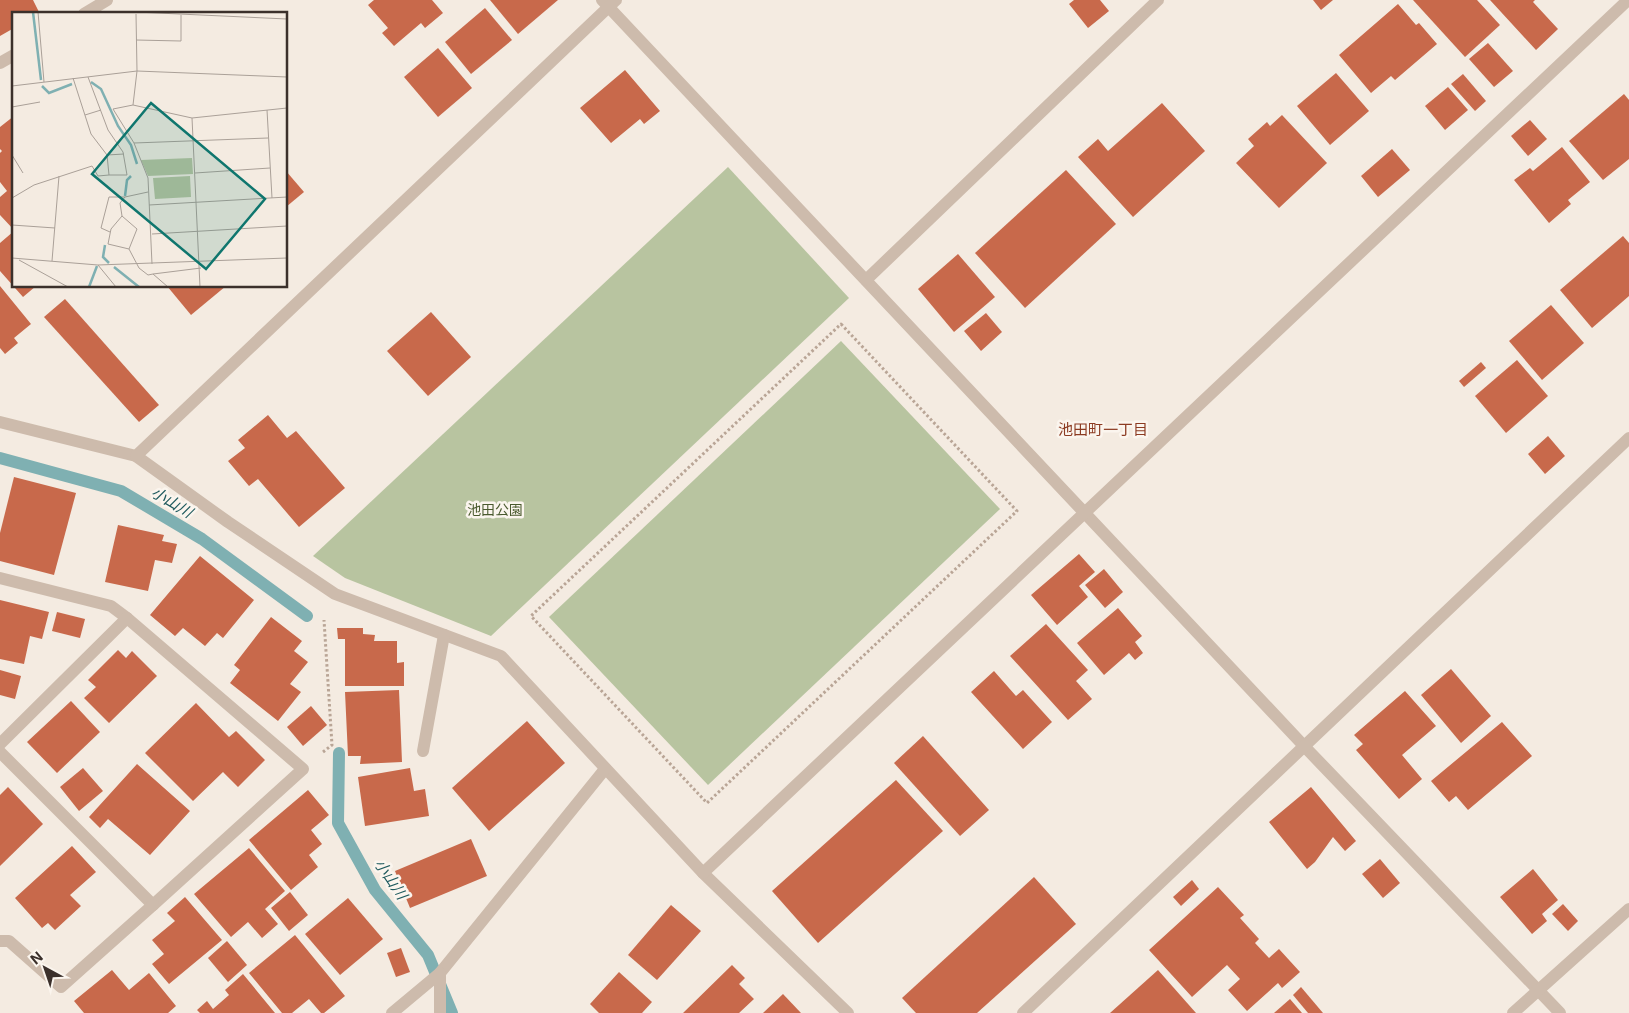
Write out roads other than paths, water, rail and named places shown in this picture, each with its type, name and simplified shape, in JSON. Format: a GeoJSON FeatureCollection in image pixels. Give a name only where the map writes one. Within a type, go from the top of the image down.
{"type":"FeatureCollection","features":[{"type":"Feature","properties":{"kind":"street"},"geometry":{"type":"LineString","coordinates":[[87,12],[108,0]]}},
{"type":"Feature","properties":{"kind":"street"},"geometry":{"type":"LineString","coordinates":[[866,280],[1158,0]]}},
{"type":"Feature","properties":{"kind":"street"},"geometry":{"type":"LineString","coordinates":[[703,873],[1628,0]]}},
{"type":"Feature","properties":{"kind":"street"},"geometry":{"type":"LineString","coordinates":[[136,456],[609,2],[866,280],[1304,746],[1560,1013]]}},
{"type":"Feature","properties":{"kind":"street"},"geometry":{"type":"LineString","coordinates":[[0,63],[12,56]]}},
{"type":"Feature","properties":{"kind":"street"},"geometry":{"type":"LineString","coordinates":[[0,422],[136,456],[228,522],[334,594],[501,656],[703,873],[848,1013]]}},
{"type":"Feature","properties":{"kind":"street"},"geometry":{"type":"LineString","coordinates":[[1023,1013],[1629,438]]}},
{"type":"Feature","properties":{"kind":"street"},"geometry":{"type":"LineString","coordinates":[[0,578],[111,606],[303,769],[61,987],[9,941],[0,941]]}},
{"type":"Feature","properties":{"kind":"street"},"geometry":{"type":"LineString","coordinates":[[0,744],[127,618]]}},
{"type":"Feature","properties":{"kind":"street"},"geometry":{"type":"LineString","coordinates":[[422,751],[444,635]]}},
{"type":"Feature","properties":{"kind":"street"},"geometry":{"type":"LineString","coordinates":[[0,752],[153,905]]}},
{"type":"Feature","properties":{"kind":"street"},"geometry":{"type":"LineString","coordinates":[[392,1013],[440,973],[605,768]]}},
{"type":"Feature","properties":{"kind":"street"},"geometry":{"type":"LineString","coordinates":[[1513,1013],[1629,909]]}},
{"type":"Feature","properties":{"kind":"street"},"geometry":{"type":"LineString","coordinates":[[440,973],[440,1013]]}},
{"type":"Feature","properties":{"kind":"waterway","name":"小山川"},"geometry":{"type":"LineString","coordinates":[[0,458],[121,491],[202,539],[307,616]]}},
{"type":"Feature","properties":{"kind":"waterway","name":"小山川"},"geometry":{"type":"LineString","coordinates":[[339,753],[338,823],[375,890],[428,955],[452,1013]]}},
{"type":"Feature","properties":{"kind":"district","name":"池田町一丁目"},"geometry":{"type":"Point","coordinates":[1103,429]}},
{"type":"Feature","properties":{"kind":"park label","name":"池田公園"},"geometry":{"type":"Point","coordinates":[495,509]}}]}
